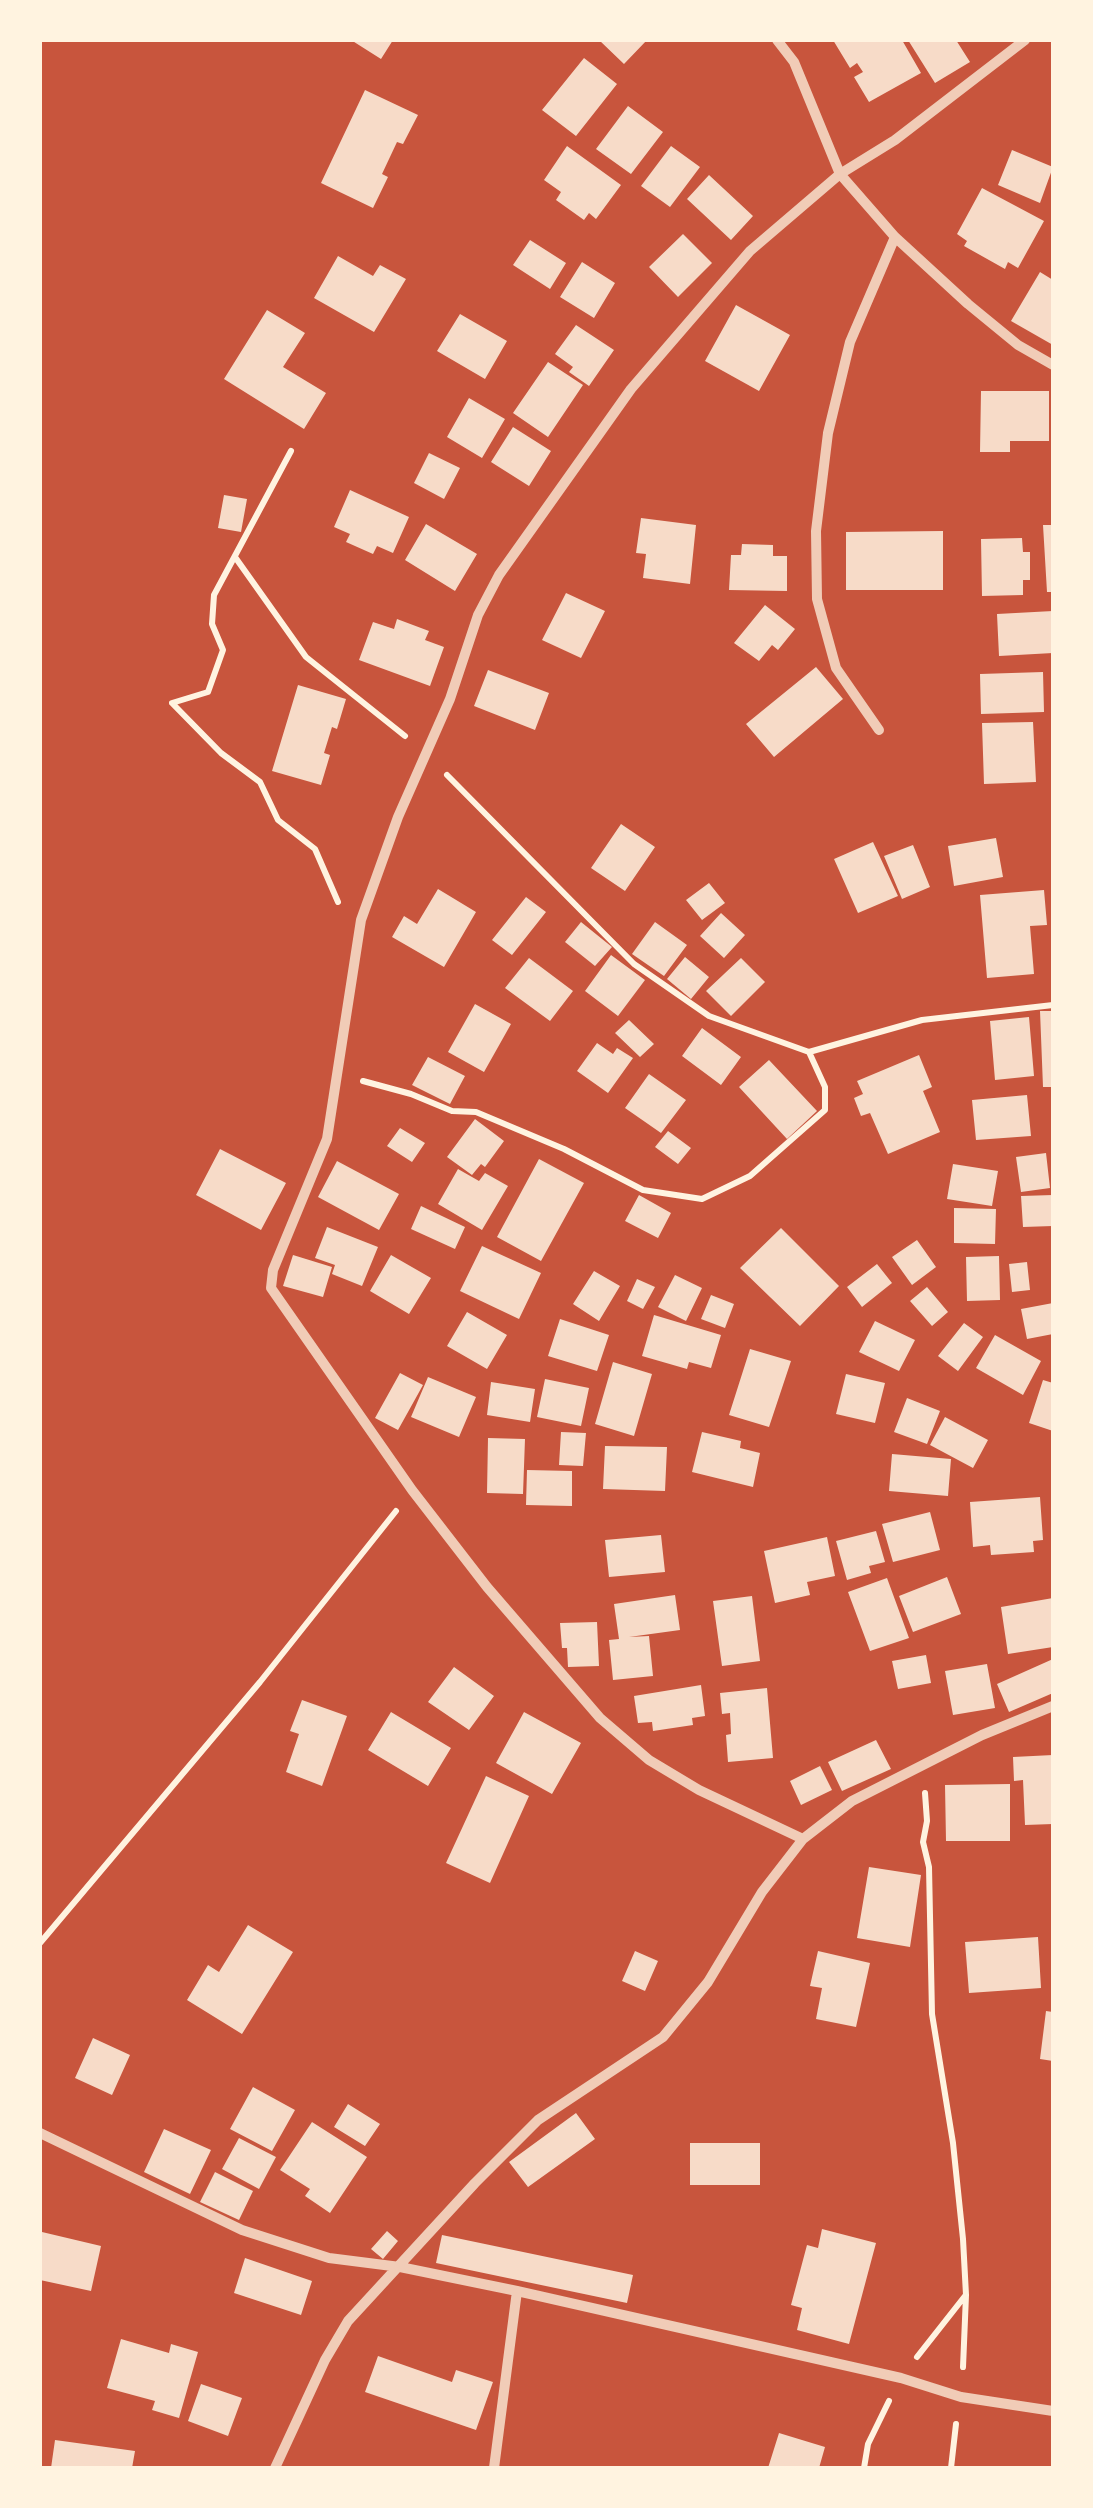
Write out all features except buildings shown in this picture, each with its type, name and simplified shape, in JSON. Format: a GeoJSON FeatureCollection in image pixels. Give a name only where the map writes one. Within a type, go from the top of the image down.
{"type":"FeatureCollection","features":[{"type":"Feature","properties":{"kind":"street"},"geometry":{"type":"LineString","coordinates":[[777,40],[794,62],[840,174],[895,238],[1018,345],[1053,365]]}},
{"type":"Feature","properties":{"kind":"street"},"geometry":{"type":"LineString","coordinates":[[803,1839],[699,1790],[649,1760],[600,1718],[487,1586],[412,1490],[271,1288],[273,1270],[327,1140],[361,920],[425,752],[450,699],[478,616],[499,575],[631,389],[750,252],[840,174],[894,140],[1025,40]]}},
{"type":"Feature","properties":{"kind":"street"},"geometry":{"type":"LineString","coordinates":[[879,730],[836,668],[817,599],[816,531],[828,433],[850,342],[895,238]]}},
{"type":"Feature","properties":{"kind":"street"},"geometry":{"type":"LineString","coordinates":[[275,2468],[325,2360],[348,2322],[538,2120],[663,2037],[708,1982],[762,1892],[803,1839],[852,1801],[982,1735],[1053,1706]]}},
{"type":"Feature","properties":{"kind":"street"},"geometry":{"type":"LineString","coordinates":[[40,2133],[242,2230],[329,2258],[400,2267],[517,2291],[900,2378],[961,2397],[1053,2411]]}},
{"type":"Feature","properties":{"kind":"street"},"geometry":{"type":"LineString","coordinates":[[494,2468],[517,2291]]}},
{"type":"Feature","properties":{"kind":"path"},"geometry":{"type":"LineString","coordinates":[[291,450],[214,595],[212,624],[224,650],[208,692],[172,703],[221,753],[260,782],[278,820],[314,850],[337,902],[361,920]]}},
{"type":"Feature","properties":{"kind":"path"},"geometry":{"type":"LineString","coordinates":[[235,557],[306,656],[425,752],[634,964],[708,1016],[810,1052],[922,1020],[1053,1005]]}},
{"type":"Feature","properties":{"kind":"path"},"geometry":{"type":"LineString","coordinates":[[337,1074],[411,1094],[452,1112],[476,1112],[564,1149],[643,1190],[702,1199],[750,1176],[825,1110],[825,1086],[810,1052]]}},
{"type":"Feature","properties":{"kind":"path"},"geometry":{"type":"LineString","coordinates":[[40,1944],[260,1682],[412,1490]]}},
{"type":"Feature","properties":{"kind":"path"},"geometry":{"type":"LineString","coordinates":[[923,1767],[927,1821],[923,1842],[930,1866],[932,2014],[953,2142],[966,2295],[961,2397],[951,2468]]}}]}
